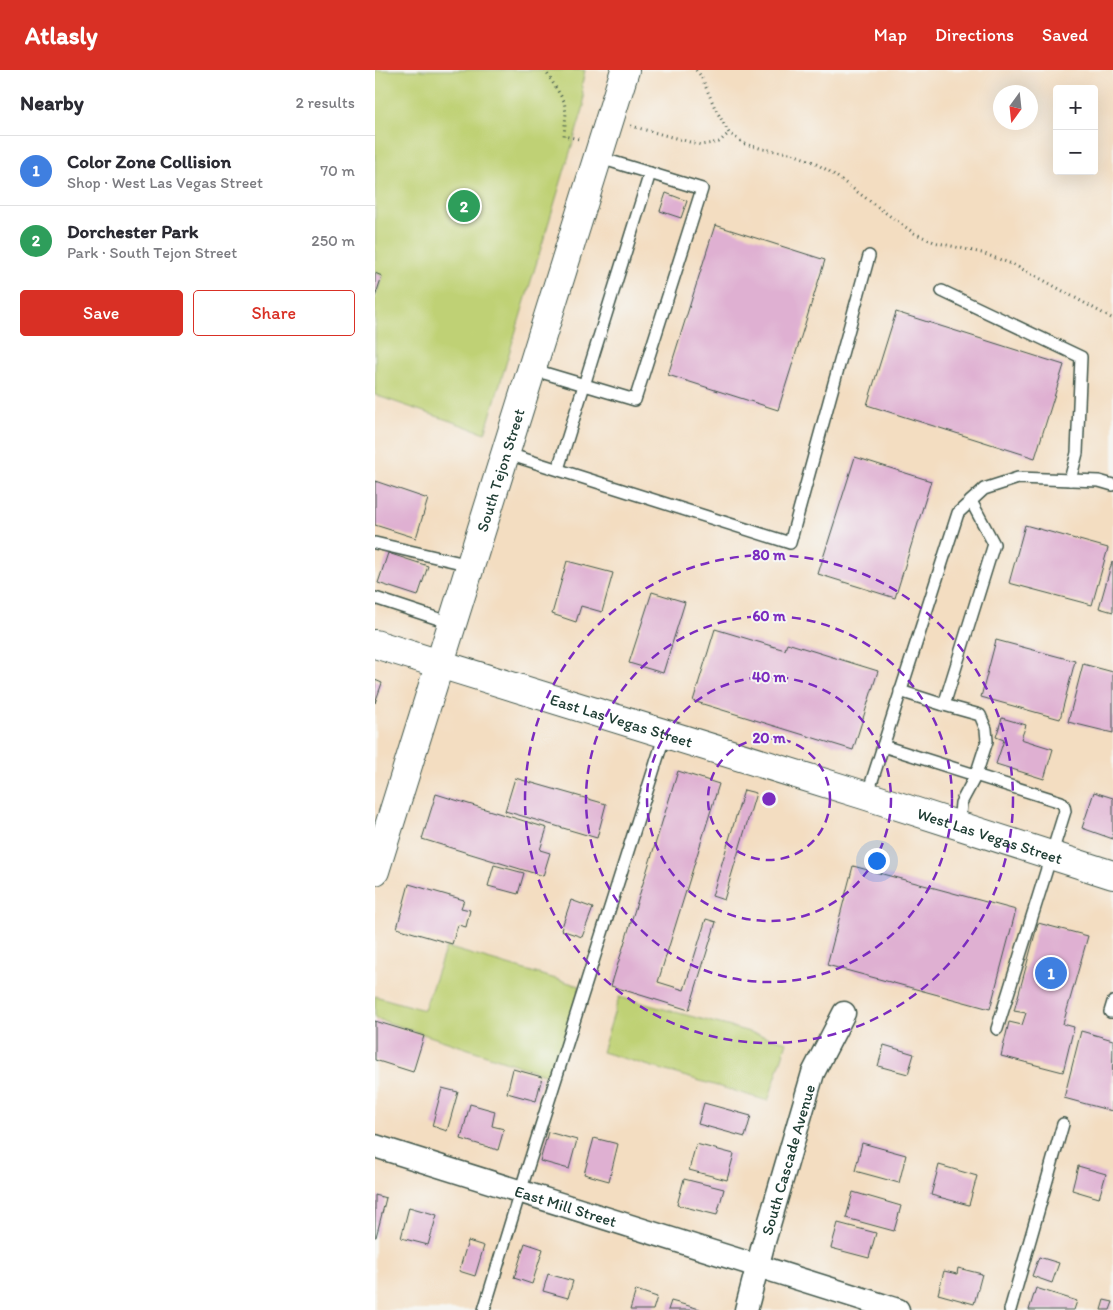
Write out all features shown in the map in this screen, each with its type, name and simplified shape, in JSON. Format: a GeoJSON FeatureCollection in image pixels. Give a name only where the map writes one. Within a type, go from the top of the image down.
{"type":"FeatureCollection","features":[{"type":"Feature","properties":{"kind":"street","name":"South Tejon Street"},"geometry":{"type":"LineString","coordinates":[[375,871],[625,70]]}},
{"type":"Feature","properties":{"kind":"street","name":"East Las Vegas Street"},"geometry":{"type":"LineString","coordinates":[[375,644],[867,796]]}},
{"type":"Feature","properties":{"kind":"street","name":"West Las Vegas Street"},"geometry":{"type":"LineString","coordinates":[[867,796],[1113,875]]}},
{"type":"Feature","properties":{"kind":"street","name":"South Cascade Avenue"},"geometry":{"type":"LineString","coordinates":[[746,1310],[813,1073],[843,1013]]}},
{"type":"Feature","properties":{"kind":"street","name":"East Mill Street"},"geometry":{"type":"LineString","coordinates":[[375,1146],[898,1310]]}},
{"type":"Feature","properties":{"kind":"lane"},"geometry":{"type":"LineString","coordinates":[[531,369],[635,400],[703,189],[650,173],[599,151]]}},
{"type":"Feature","properties":{"kind":"lane"},"geometry":{"type":"LineString","coordinates":[[558,469],[650,173]]}},
{"type":"Feature","properties":{"kind":"lane"},"geometry":{"type":"LineString","coordinates":[[505,453],[790,543],[869,256]]}},
{"type":"Feature","properties":{"kind":"lane"},"geometry":{"type":"LineString","coordinates":[[942,291],[1081,357],[1077,453],[1070,480]]}},
{"type":"Feature","properties":{"kind":"lane"},"geometry":{"type":"LineString","coordinates":[[867,796],[958,513],[984,489],[1018,478],[1099,481],[1113,485]]}},
{"type":"Feature","properties":{"kind":"lane"},"geometry":{"type":"LineString","coordinates":[[944,705],[994,544],[971,501]]}},
{"type":"Feature","properties":{"kind":"lane"},"geometry":{"type":"LineString","coordinates":[[375,543],[470,565]]}},
{"type":"Feature","properties":{"kind":"lane"},"geometry":{"type":"LineString","coordinates":[[375,598],[451,624]]}},
{"type":"Feature","properties":{"kind":"lane"},"geometry":{"type":"LineString","coordinates":[[900,691],[980,715],[986,729],[987,742],[976,775],[961,803],[959,826]]}},
{"type":"Feature","properties":{"kind":"lane"},"geometry":{"type":"LineString","coordinates":[[484,1310],[665,734]]}},
{"type":"Feature","properties":{"kind":"lane"},"geometry":{"type":"LineString","coordinates":[[883,746],[1061,802],[1064,806],[1065,811],[1050,854],[997,1029]]}},
{"type":"Feature","properties":{"kind":"lane"},"geometry":{"type":"LineString","coordinates":[[1113,1002],[1110,1012],[1113,1012]]}},
{"type":"Feature","properties":{"kind":"lane"},"geometry":{"type":"LineString","coordinates":[[1010,1310],[1063,1124]]}},
{"type":"Feature","properties":{"kind":"path"},"geometry":{"type":"LineString","coordinates":[[545,70],[564,101],[566,113],[564,136],[599,151]]}},
{"type":"Feature","properties":{"kind":"path"},"geometry":{"type":"LineString","coordinates":[[696,70],[701,76],[715,108],[729,133],[745,144],[790,153],[809,160],[829,171],[914,233],[934,242],[983,253],[1012,264],[1054,285],[1113,319]]}},
{"type":"Feature","properties":{"kind":"path"},"geometry":{"type":"LineString","coordinates":[[641,130],[701,145],[719,142],[729,133]]}},
{"type":"Feature","properties":{"kind":"green space"},"geometry":{"type":"Polygon","coordinates":[[[375,70],[585,70],[582,84],[584,106],[485,433],[375,395],[375,299],[382,276],[375,273],[375,70]]]}},
{"type":"Feature","properties":{"kind":"green space"},"geometry":{"type":"Polygon","coordinates":[[[446,947],[580,986],[553,1077],[375,1018],[375,996],[424,1010],[446,947]]]}},
{"type":"Feature","properties":{"kind":"green space"},"geometry":{"type":"Polygon","coordinates":[[[619,997],[787,1042],[768,1101],[602,1052],[619,997]]]}},
{"type":"Feature","properties":{"kind":"building"},"geometry":{"type":"Polygon","coordinates":[[[666,193],[687,201],[681,218],[660,211],[666,193]]]}},
{"type":"Feature","properties":{"kind":"building"},"geometry":{"type":"Polygon","coordinates":[[[715,225],[825,260],[778,410],[668,375],[715,225]]]}},
{"type":"Feature","properties":{"kind":"building"},"geometry":{"type":"Polygon","coordinates":[[[375,273],[382,276],[375,297],[375,273]]]}},
{"type":"Feature","properties":{"kind":"building"},"geometry":{"type":"Polygon","coordinates":[[[896,312],[1064,365],[1035,458],[867,405],[896,312]]]}},
{"type":"Feature","properties":{"kind":"building"},"geometry":{"type":"Polygon","coordinates":[[[855,457],[931,481],[895,598],[818,574],[855,457]]]}},
{"type":"Feature","properties":{"kind":"building"},"geometry":{"type":"Polygon","coordinates":[[[375,481],[428,499],[416,538],[375,525],[375,481]]]}},
{"type":"Feature","properties":{"kind":"building"},"geometry":{"type":"Polygon","coordinates":[[[1025,525],[1108,548],[1092,605],[1009,583],[1025,525]]]}},
{"type":"Feature","properties":{"kind":"building"},"geometry":{"type":"Polygon","coordinates":[[[388,553],[428,566],[418,596],[378,583],[388,553]]]}},
{"type":"Feature","properties":{"kind":"building"},"geometry":{"type":"Polygon","coordinates":[[[567,561],[613,573],[602,612],[581,606],[576,622],[552,614],[567,561]]]}},
{"type":"Feature","properties":{"kind":"building"},"geometry":{"type":"Polygon","coordinates":[[[1113,562],[1113,612],[1099,608],[1113,562]]]}},
{"type":"Feature","properties":{"kind":"building"},"geometry":{"type":"Polygon","coordinates":[[[652,592],[685,602],[663,673],[629,663],[652,592]]]}},
{"type":"Feature","properties":{"kind":"building"},"geometry":{"type":"Polygon","coordinates":[[[715,629],[785,650],[787,643],[878,671],[853,750],[693,701],[715,629]]]}},
{"type":"Feature","properties":{"kind":"building"},"geometry":{"type":"Polygon","coordinates":[[[996,640],[1075,661],[1060,719],[981,697],[996,640]]]}},
{"type":"Feature","properties":{"kind":"building"},"geometry":{"type":"Polygon","coordinates":[[[1083,664],[1113,672],[1113,733],[1068,722],[1083,664]]]}},
{"type":"Feature","properties":{"kind":"building"},"geometry":{"type":"Polygon","coordinates":[[[375,680],[382,683],[375,703],[375,680]]]}},
{"type":"Feature","properties":{"kind":"building"},"geometry":{"type":"Polygon","coordinates":[[[1002,718],[1026,725],[1021,739],[1053,749],[1044,779],[996,764],[1004,740],[996,737],[1002,718]]]}},
{"type":"Feature","properties":{"kind":"building"},"geometry":{"type":"Polygon","coordinates":[[[678,771],[719,784],[658,982],[684,990],[706,919],[716,922],[689,1010],[611,986],[678,771]]]}},
{"type":"Feature","properties":{"kind":"building"},"geometry":{"type":"Polygon","coordinates":[[[515,778],[606,804],[597,838],[505,811],[515,778]]]}},
{"type":"Feature","properties":{"kind":"building"},"geometry":{"type":"Polygon","coordinates":[[[744,790],[756,793],[724,900],[712,896],[744,790]]]}},
{"type":"Feature","properties":{"kind":"building"},"geometry":{"type":"Polygon","coordinates":[[[1094,792],[1113,798],[1113,839],[1082,828],[1094,792]]]}},
{"type":"Feature","properties":{"kind":"building"},"geometry":{"type":"Polygon","coordinates":[[[436,794],[547,828],[540,850],[550,853],[543,876],[422,839],[436,794]]]}},
{"type":"Feature","properties":{"kind":"building"},"geometry":{"type":"Polygon","coordinates":[[[494,865],[524,873],[518,894],[488,886],[494,865]]]}},
{"type":"Feature","properties":{"kind":"building"},"geometry":{"type":"Polygon","coordinates":[[[853,866],[1016,910],[990,1009],[827,965],[853,866]]]}},
{"type":"Feature","properties":{"kind":"building"},"geometry":{"type":"Polygon","coordinates":[[[409,884],[464,900],[461,908],[470,910],[466,927],[458,925],[452,944],[397,928],[409,884]]]}},
{"type":"Feature","properties":{"kind":"building"},"geometry":{"type":"Polygon","coordinates":[[[571,900],[593,908],[582,937],[561,930],[571,900]]]}},
{"type":"Feature","properties":{"kind":"building"},"geometry":{"type":"Polygon","coordinates":[[[1038,923],[1088,936],[1063,1024],[1074,1027],[1063,1072],[1001,1056],[1009,1022],[1022,1025],[1026,1013],[1014,1011],[1038,923]]]}},
{"type":"Feature","properties":{"kind":"building"},"geometry":{"type":"Polygon","coordinates":[[[375,1021],[424,1036],[413,1072],[375,1060],[375,1021]]]}},
{"type":"Feature","properties":{"kind":"building"},"geometry":{"type":"Polygon","coordinates":[[[1081,1031],[1113,1040],[1112,1111],[1064,1098],[1081,1031]]]}},
{"type":"Feature","properties":{"kind":"building"},"geometry":{"type":"Polygon","coordinates":[[[884,1045],[914,1054],[908,1074],[878,1066],[884,1045]]]}},
{"type":"Feature","properties":{"kind":"building"},"geometry":{"type":"Polygon","coordinates":[[[513,1069],[542,1077],[536,1101],[507,1093],[513,1069]]]}},
{"type":"Feature","properties":{"kind":"building"},"geometry":{"type":"Polygon","coordinates":[[[442,1088],[458,1092],[447,1131],[432,1126],[442,1088]]]}},
{"type":"Feature","properties":{"kind":"building"},"geometry":{"type":"Polygon","coordinates":[[[704,1103],[751,1116],[745,1137],[698,1124],[704,1103]]]}},
{"type":"Feature","properties":{"kind":"building"},"geometry":{"type":"Polygon","coordinates":[[[470,1104],[495,1111],[492,1126],[504,1129],[498,1150],[461,1139],[470,1104]]]}},
{"type":"Feature","properties":{"kind":"building"},"geometry":{"type":"Polygon","coordinates":[[[548,1132],[577,1140],[569,1169],[540,1161],[548,1132]]]}},
{"type":"Feature","properties":{"kind":"building"},"geometry":{"type":"Polygon","coordinates":[[[594,1138],[618,1144],[609,1181],[584,1174],[594,1138]]]}},
{"type":"Feature","properties":{"kind":"building"},"geometry":{"type":"Polygon","coordinates":[[[862,1143],[906,1155],[899,1183],[855,1171],[862,1143]]]}},
{"type":"Feature","properties":{"kind":"building"},"geometry":{"type":"Polygon","coordinates":[[[696,1144],[734,1154],[727,1180],[689,1170],[696,1144]]]}},
{"type":"Feature","properties":{"kind":"building"},"geometry":{"type":"Polygon","coordinates":[[[939,1165],[977,1176],[969,1205],[931,1195],[939,1165]]]}},
{"type":"Feature","properties":{"kind":"building"},"geometry":{"type":"Polygon","coordinates":[[[1078,1166],[1106,1174],[1099,1198],[1072,1190],[1078,1166]]]}},
{"type":"Feature","properties":{"kind":"building"},"geometry":{"type":"Polygon","coordinates":[[[684,1179],[724,1189],[717,1215],[677,1205],[684,1179]]]}},
{"type":"Feature","properties":{"kind":"building"},"geometry":{"type":"Polygon","coordinates":[[[853,1192],[901,1206],[894,1231],[846,1218],[853,1192]]]}},
{"type":"Feature","properties":{"kind":"building"},"geometry":{"type":"Polygon","coordinates":[[[375,1195],[386,1198],[376,1237],[375,1237],[375,1195]]]}},
{"type":"Feature","properties":{"kind":"building"},"geometry":{"type":"Polygon","coordinates":[[[409,1207],[437,1215],[428,1245],[401,1238],[409,1207]]]}},
{"type":"Feature","properties":{"kind":"building"},"geometry":{"type":"Polygon","coordinates":[[[838,1223],[876,1233],[869,1258],[831,1248],[838,1223]]]}},
{"type":"Feature","properties":{"kind":"building"},"geometry":{"type":"Polygon","coordinates":[[[468,1241],[484,1246],[475,1276],[459,1271],[468,1241]]]}},
{"type":"Feature","properties":{"kind":"building"},"geometry":{"type":"Polygon","coordinates":[[[525,1243],[543,1249],[532,1284],[514,1278],[525,1243]]]}},
{"type":"Feature","properties":{"kind":"building"},"geometry":{"type":"Polygon","coordinates":[[[1039,1257],[1059,1263],[1052,1283],[1032,1276],[1039,1257]]]}},
{"type":"Feature","properties":{"kind":"building"},"geometry":{"type":"Polygon","coordinates":[[[958,1268],[982,1274],[974,1304],[938,1294],[944,1271],[957,1274],[958,1268]]]}},
{"type":"Feature","properties":{"kind":"building"},"geometry":{"type":"Polygon","coordinates":[[[548,1274],[573,1281],[568,1298],[543,1291],[548,1274]]]}},
{"type":"Feature","properties":{"kind":"building"},"geometry":{"type":"Polygon","coordinates":[[[1036,1288],[1077,1301],[1074,1310],[1029,1310],[1036,1288]]]}},
{"type":"Feature","properties":{"kind":"building"},"geometry":{"type":"Polygon","coordinates":[[[636,1290],[657,1297],[653,1310],[630,1310],[636,1290]]]}},
{"type":"Feature","properties":{"kind":"building"},"geometry":{"type":"Polygon","coordinates":[[[1104,1300],[1113,1302],[1110,1310],[1101,1310],[1104,1300]]]}},
{"type":"Feature","properties":{"kind":"building"},"geometry":{"type":"Polygon","coordinates":[[[671,1301],[700,1309],[700,1310],[668,1310],[671,1301]]]}},
{"type":"Feature","properties":{"kind":"place","name":"Dorchester Park"},"geometry":{"type":"Point","coordinates":[464,206]}},
{"type":"Feature","properties":{"kind":"place","name":"Color Zone Collision"},"geometry":{"type":"Point","coordinates":[1051,973]}}]}
